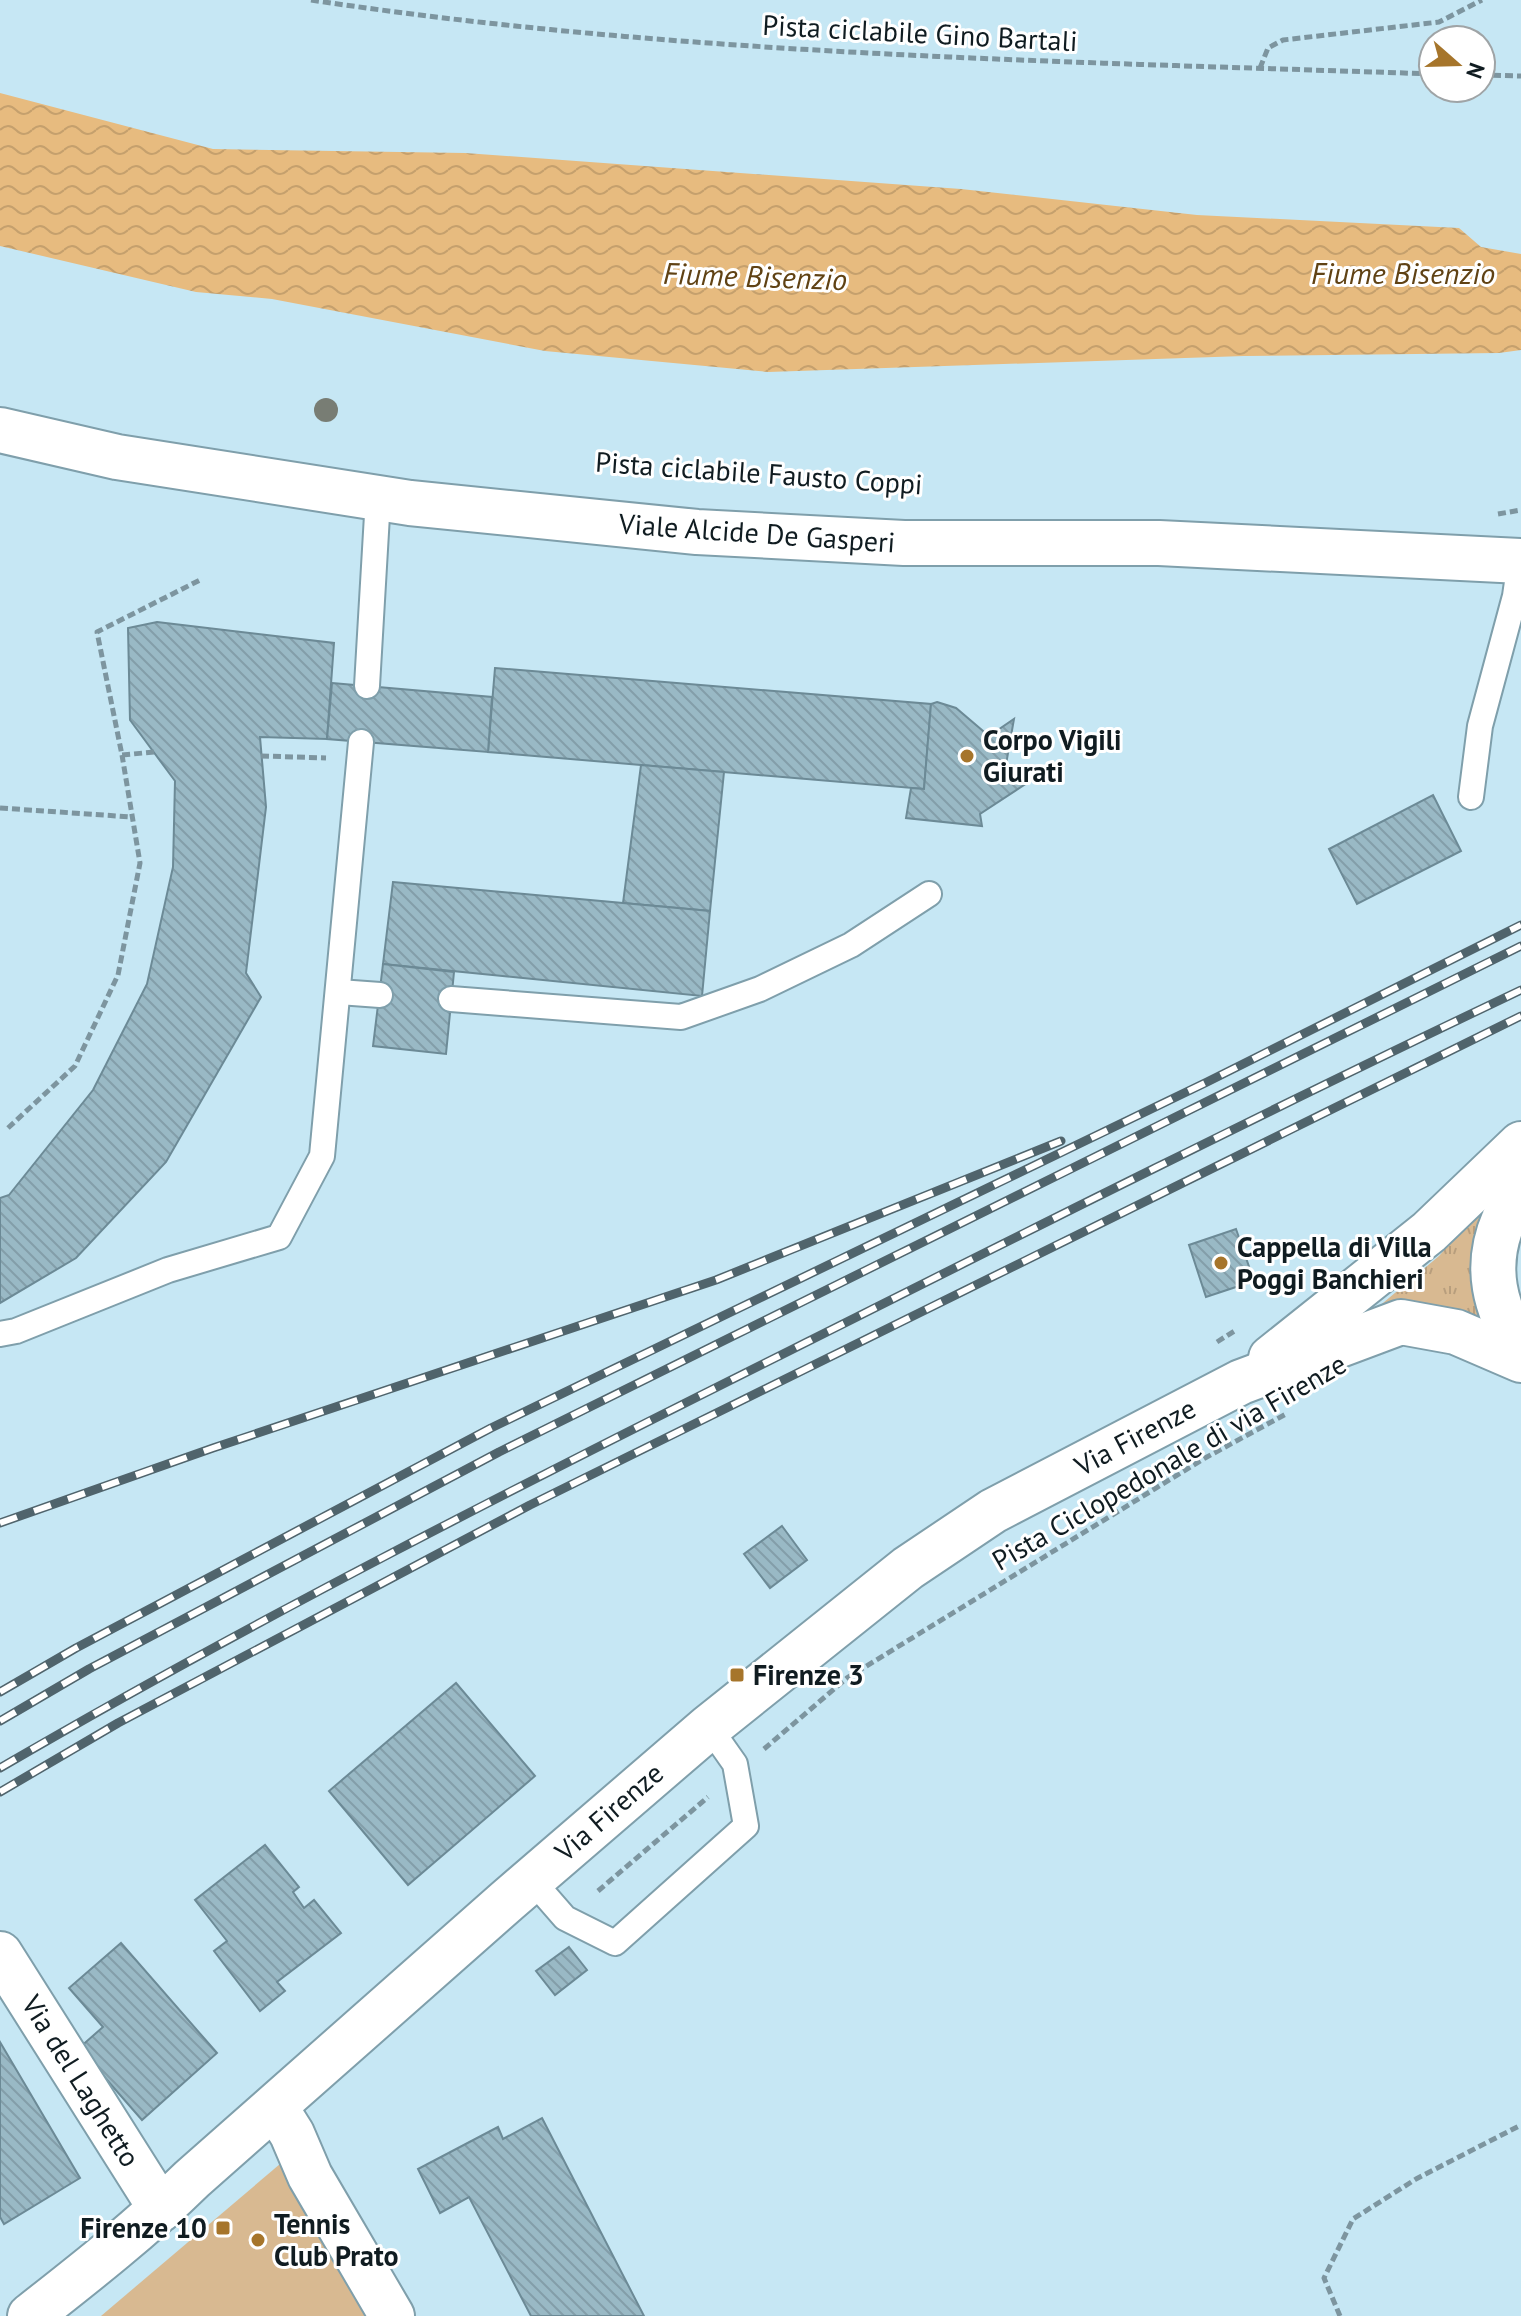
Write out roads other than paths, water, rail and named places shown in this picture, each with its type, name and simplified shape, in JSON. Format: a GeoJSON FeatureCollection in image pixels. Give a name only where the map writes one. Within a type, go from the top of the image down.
{"type":"FeatureCollection","features":[{"type":"Feature","properties":{"kind":"main road","name":"Viale Alcide De Gasperi"},"geometry":{"type":"LineString","coordinates":[[0,430],[117,457],[378,498],[697,532],[888,543],[1159,543],[1521,561]]}},
{"type":"Feature","properties":{"kind":"main road"},"geometry":{"type":"LineString","coordinates":[[1241,1382],[1429,1232],[1521,1144]]}},
{"type":"Feature","properties":{"kind":"main road"},"geometry":{"type":"LineString","coordinates":[[1521,1193],[1504,1218],[1493,1259],[1495,1291],[1504,1323],[1521,1351]]}},
{"type":"Feature","properties":{"kind":"main road"},"geometry":{"type":"LineString","coordinates":[[1241,1382],[1401,1322],[1456,1332],[1521,1360]]}},
{"type":"Feature","properties":{"kind":"main road","name":"Via Firenze"},"geometry":{"type":"LineString","coordinates":[[30,2316],[104,2259],[531,1879],[709,1727],[908,1568],[993,1511],[1241,1382]]}},
{"type":"Feature","properties":{"kind":"main road","name":"Via del Laghetto"},"geometry":{"type":"LineString","coordinates":[[0,1954],[161,2209]]}},
{"type":"Feature","properties":{"kind":"main road"},"geometry":{"type":"LineString","coordinates":[[275,2107],[292,2134],[310,2176],[392,2316]]}},
{"type":"Feature","properties":{"kind":"lane"},"geometry":{"type":"LineString","coordinates":[[367,686],[378,498]]}},
{"type":"Feature","properties":{"kind":"lane"},"geometry":{"type":"LineString","coordinates":[[1471,797],[1480,726],[1515,596],[1521,561]]}},
{"type":"Feature","properties":{"kind":"lane"},"geometry":{"type":"LineString","coordinates":[[0,1334],[16,1331],[168,1270],[279,1237],[322,1156],[360,750]]}},
{"type":"Feature","properties":{"kind":"lane"},"geometry":{"type":"LineString","coordinates":[[451,999],[681,1017],[760,989],[851,945],[929,894]]}},
{"type":"Feature","properties":{"kind":"lane"},"geometry":{"type":"LineString","coordinates":[[339,992],[380,995]]}},
{"type":"Feature","properties":{"kind":"lane"},"geometry":{"type":"LineString","coordinates":[[531,1879],[565,1918],[615,1943],[746,1826],[735,1764],[709,1727]]}},
{"type":"Feature","properties":{"kind":"water","name":"Fiume Bisenzio"},"geometry":{"type":"Polygon","coordinates":[[[0,93],[213,149],[465,153],[961,189],[1197,215],[1459,228],[1481,247],[1521,254],[1521,350],[768,372],[545,351],[272,299],[196,292],[0,246],[0,93]]]}},
{"type":"Feature","properties":{"kind":"railway"},"geometry":{"type":"LineString","coordinates":[[0,1692],[76,1648],[491,1428],[1207,1082],[1521,925]]}},
{"type":"Feature","properties":{"kind":"railway"},"geometry":{"type":"LineString","coordinates":[[0,1721],[89,1669],[499,1452],[1521,946]]}},
{"type":"Feature","properties":{"kind":"railway"},"geometry":{"type":"LineString","coordinates":[[0,1768],[194,1658],[490,1502],[1154,1169],[1521,990]]}},
{"type":"Feature","properties":{"kind":"railway"},"geometry":{"type":"LineString","coordinates":[[0,1792],[118,1723],[530,1505],[1521,1016]]}},
{"type":"Feature","properties":{"kind":"railway"},"geometry":{"type":"LineString","coordinates":[[0,1523],[213,1448],[716,1280],[1061,1141]]}},
{"type":"Feature","properties":{"kind":"place","name":"Corpo Vigili Giurati"},"geometry":{"type":"Point","coordinates":[967,756]}},
{"type":"Feature","properties":{"kind":"place","name":"Cappella di Villa Poggi Banchieri"},"geometry":{"type":"Point","coordinates":[1221,1263]}},
{"type":"Feature","properties":{"kind":"place","name":"Firenze 3"},"geometry":{"type":"Point","coordinates":[737,1675]}},
{"type":"Feature","properties":{"kind":"place","name":"Firenze 10"},"geometry":{"type":"Point","coordinates":[223,2228]}},
{"type":"Feature","properties":{"kind":"place","name":"Tennis Club Prato"},"geometry":{"type":"Point","coordinates":[258,2240]}}]}
